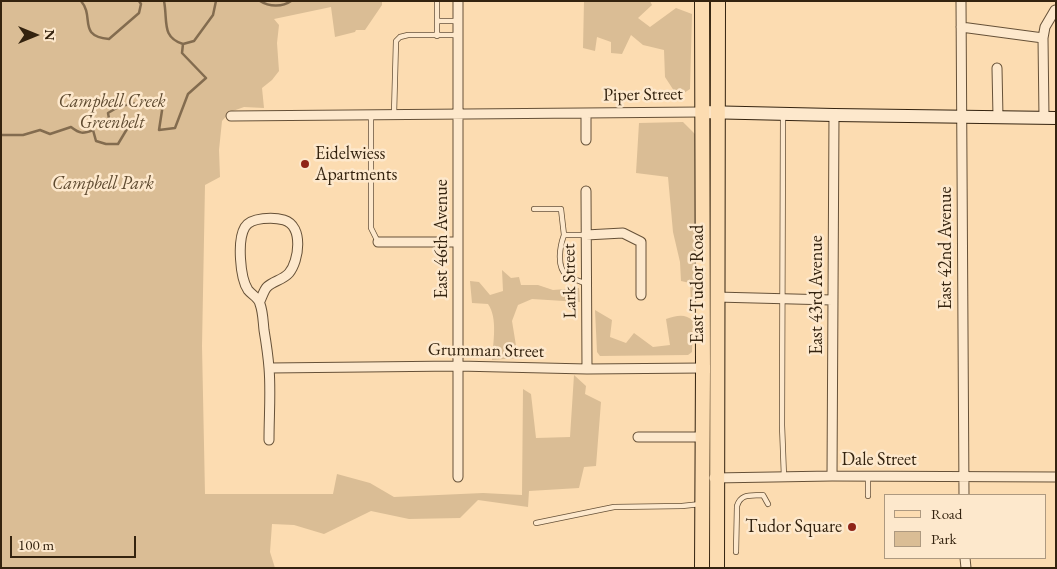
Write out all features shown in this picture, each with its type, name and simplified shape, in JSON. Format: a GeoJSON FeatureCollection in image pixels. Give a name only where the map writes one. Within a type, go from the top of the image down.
{"type":"FeatureCollection","features":[{"type":"Feature","properties":{"kind":"main road","name":"East Tudor Road"},"geometry":{"type":"LineString","coordinates":[[702,1],[702,568]]}},
{"type":"Feature","properties":{"kind":"main road","name":"East Tudor Road"},"geometry":{"type":"LineString","coordinates":[[717,568],[718,1]]}},
{"type":"Feature","properties":{"kind":"street","name":"East 46th Avenue"},"geometry":{"type":"LineString","coordinates":[[458,1],[458,477]]}},
{"type":"Feature","properties":{"kind":"street","name":"East 42nd Avenue"},"geometry":{"type":"LineString","coordinates":[[962,1],[964,494]]}},
{"type":"Feature","properties":{"kind":"street"},"geometry":{"type":"LineString","coordinates":[[1050,118],[1044,38],[1046,27],[1055,10]]}},
{"type":"Feature","properties":{"kind":"street"},"geometry":{"type":"LineString","coordinates":[[962,27],[1044,38]]}},
{"type":"Feature","properties":{"kind":"street"},"geometry":{"type":"LineString","coordinates":[[997,68],[998,117]]}},
{"type":"Feature","properties":{"kind":"street","name":"Piper Street"},"geometry":{"type":"LineString","coordinates":[[232,116],[718,112],[1050,118]]}},
{"type":"Feature","properties":{"kind":"street"},"geometry":{"type":"LineString","coordinates":[[586,113],[586,140]]}},
{"type":"Feature","properties":{"kind":"street","name":"East 43rd Avenue"},"geometry":{"type":"LineString","coordinates":[[832,476],[834,115]]}},
{"type":"Feature","properties":{"kind":"street","name":"Lark Street"},"geometry":{"type":"LineString","coordinates":[[586,191],[587,370]]}},
{"type":"Feature","properties":{"kind":"street"},"geometry":{"type":"LineString","coordinates":[[260,301],[247,288],[242,274],[240,255],[245,227],[250,222],[258,220],[278,219],[287,221],[293,226],[297,237],[295,261],[290,272],[284,278],[266,287],[260,301],[270,368],[269,440]]}},
{"type":"Feature","properties":{"kind":"street"},"geometry":{"type":"LineString","coordinates":[[586,235],[622,233],[641,242],[641,295]]}},
{"type":"Feature","properties":{"kind":"street"},"geometry":{"type":"LineString","coordinates":[[378,242],[458,242]]}},
{"type":"Feature","properties":{"kind":"street"},"geometry":{"type":"LineString","coordinates":[[716,297],[832,300]]}},
{"type":"Feature","properties":{"kind":"street","name":"Grumman Street"},"geometry":{"type":"LineString","coordinates":[[270,368],[458,366],[587,370],[703,368]]}},
{"type":"Feature","properties":{"kind":"street"},"geometry":{"type":"LineString","coordinates":[[638,437],[702,437]]}},
{"type":"Feature","properties":{"kind":"street","name":"Dale Street"},"geometry":{"type":"LineString","coordinates":[[702,478],[832,476],[1056,477]]}},
{"type":"Feature","properties":{"kind":"lane"},"geometry":{"type":"LineString","coordinates":[[437,1],[437,36]]}},
{"type":"Feature","properties":{"kind":"lane"},"geometry":{"type":"LineString","coordinates":[[437,21],[459,21]]}},
{"type":"Feature","properties":{"kind":"lane"},"geometry":{"type":"LineString","coordinates":[[394,114],[396,41],[400,37],[408,35],[459,35]]}},
{"type":"Feature","properties":{"kind":"lane"},"geometry":{"type":"LineString","coordinates":[[782,113],[782,424],[784,477]]}},
{"type":"Feature","properties":{"kind":"lane"},"geometry":{"type":"LineString","coordinates":[[371,115],[371,228],[378,242]]}},
{"type":"Feature","properties":{"kind":"lane"},"geometry":{"type":"LineString","coordinates":[[534,209],[561,209],[564,235],[560,252],[561,264],[566,275],[586,284]]}},
{"type":"Feature","properties":{"kind":"lane"},"geometry":{"type":"LineString","coordinates":[[564,235],[586,235]]}},
{"type":"Feature","properties":{"kind":"lane"},"geometry":{"type":"LineString","coordinates":[[868,476],[868,496]]}},
{"type":"Feature","properties":{"kind":"lane"},"geometry":{"type":"LineString","coordinates":[[736,552],[737,506],[739,500],[745,496],[763,495],[768,504]]}},
{"type":"Feature","properties":{"kind":"lane"},"geometry":{"type":"LineString","coordinates":[[536,523],[614,508],[702,504]]}},
{"type":"Feature","properties":{"kind":"green space","name":"Campbell Creek Greenbelt"},"geometry":{"type":"Polygon","coordinates":[[[1,1],[382,1],[382,5],[365,30],[356,30],[355,32],[335,37],[331,7],[274,19],[279,25],[277,43],[279,71],[262,88],[264,108],[244,107],[230,112],[222,121],[219,150],[220,177],[205,185],[202,346],[205,494],[333,494],[337,474],[370,483],[394,497],[483,493],[522,495],[523,389],[531,394],[536,438],[570,437],[574,375],[586,386],[585,394],[601,402],[596,466],[584,467],[579,488],[529,491],[528,507],[478,500],[460,518],[409,519],[371,511],[324,534],[294,525],[272,524],[270,552],[275,568],[1,568],[1,1]]]}},
{"type":"Feature","properties":{"kind":"green space"},"geometry":{"type":"Polygon","coordinates":[[[584,1],[650,1],[652,5],[638,18],[650,27],[676,8],[692,14],[690,89],[678,97],[665,77],[664,50],[643,45],[631,35],[622,54],[611,53],[611,42],[597,37],[595,51],[583,48],[584,1]]]}},
{"type":"Feature","properties":{"kind":"green space"},"geometry":{"type":"Polygon","coordinates":[[[683,122],[695,134],[696,299],[691,303],[690,283],[681,281],[680,262],[673,232],[668,177],[636,173],[639,123],[683,122]]]}},
{"type":"Feature","properties":{"kind":"green space"},"geometry":{"type":"Polygon","coordinates":[[[502,270],[511,278],[519,277],[521,285],[538,285],[553,290],[579,288],[580,302],[532,299],[518,305],[512,321],[518,358],[492,360],[493,316],[488,304],[472,303],[470,281],[479,282],[490,295],[503,291],[502,270]]]}},
{"type":"Feature","properties":{"kind":"green space"},"geometry":{"type":"Polygon","coordinates":[[[595,310],[612,320],[610,337],[626,343],[634,333],[653,347],[670,345],[666,319],[677,316],[690,318],[693,321],[692,352],[688,355],[600,356],[597,352],[595,310]]]}},
{"type":"Feature","properties":{"kind":"waterway"},"geometry":{"type":"LineString","coordinates":[[81,1],[87,13],[90,30],[99,37],[109,39],[139,13],[141,4],[139,1]]}},
{"type":"Feature","properties":{"kind":"waterway"},"geometry":{"type":"LineString","coordinates":[[164,1],[168,33],[176,41],[183,44]]}},
{"type":"Feature","properties":{"kind":"waterway"},"geometry":{"type":"LineString","coordinates":[[183,44],[194,41],[213,15],[216,1]]}},
{"type":"Feature","properties":{"kind":"waterway"},"geometry":{"type":"LineString","coordinates":[[260,1],[276,5],[291,1]]}},
{"type":"Feature","properties":{"kind":"waterway"},"geometry":{"type":"LineString","coordinates":[[1,135],[23,135],[40,130],[50,134],[71,127],[82,133],[93,130],[96,141],[106,144],[118,144],[127,129],[110,124],[108,113],[120,106],[155,100],[163,104],[159,130],[175,128],[188,94],[206,78],[182,53],[183,44]]}},
{"type":"Feature","properties":{"kind":"place","name":"Eidelwiess Apartments"},"geometry":{"type":"Point","coordinates":[305,164]}},
{"type":"Feature","properties":{"kind":"place","name":"Tudor Square"},"geometry":{"type":"Point","coordinates":[852,527]}},
{"type":"Feature","properties":{"kind":"park label","name":"Campbell Park"},"geometry":{"type":"Point","coordinates":[103,184]}}]}
